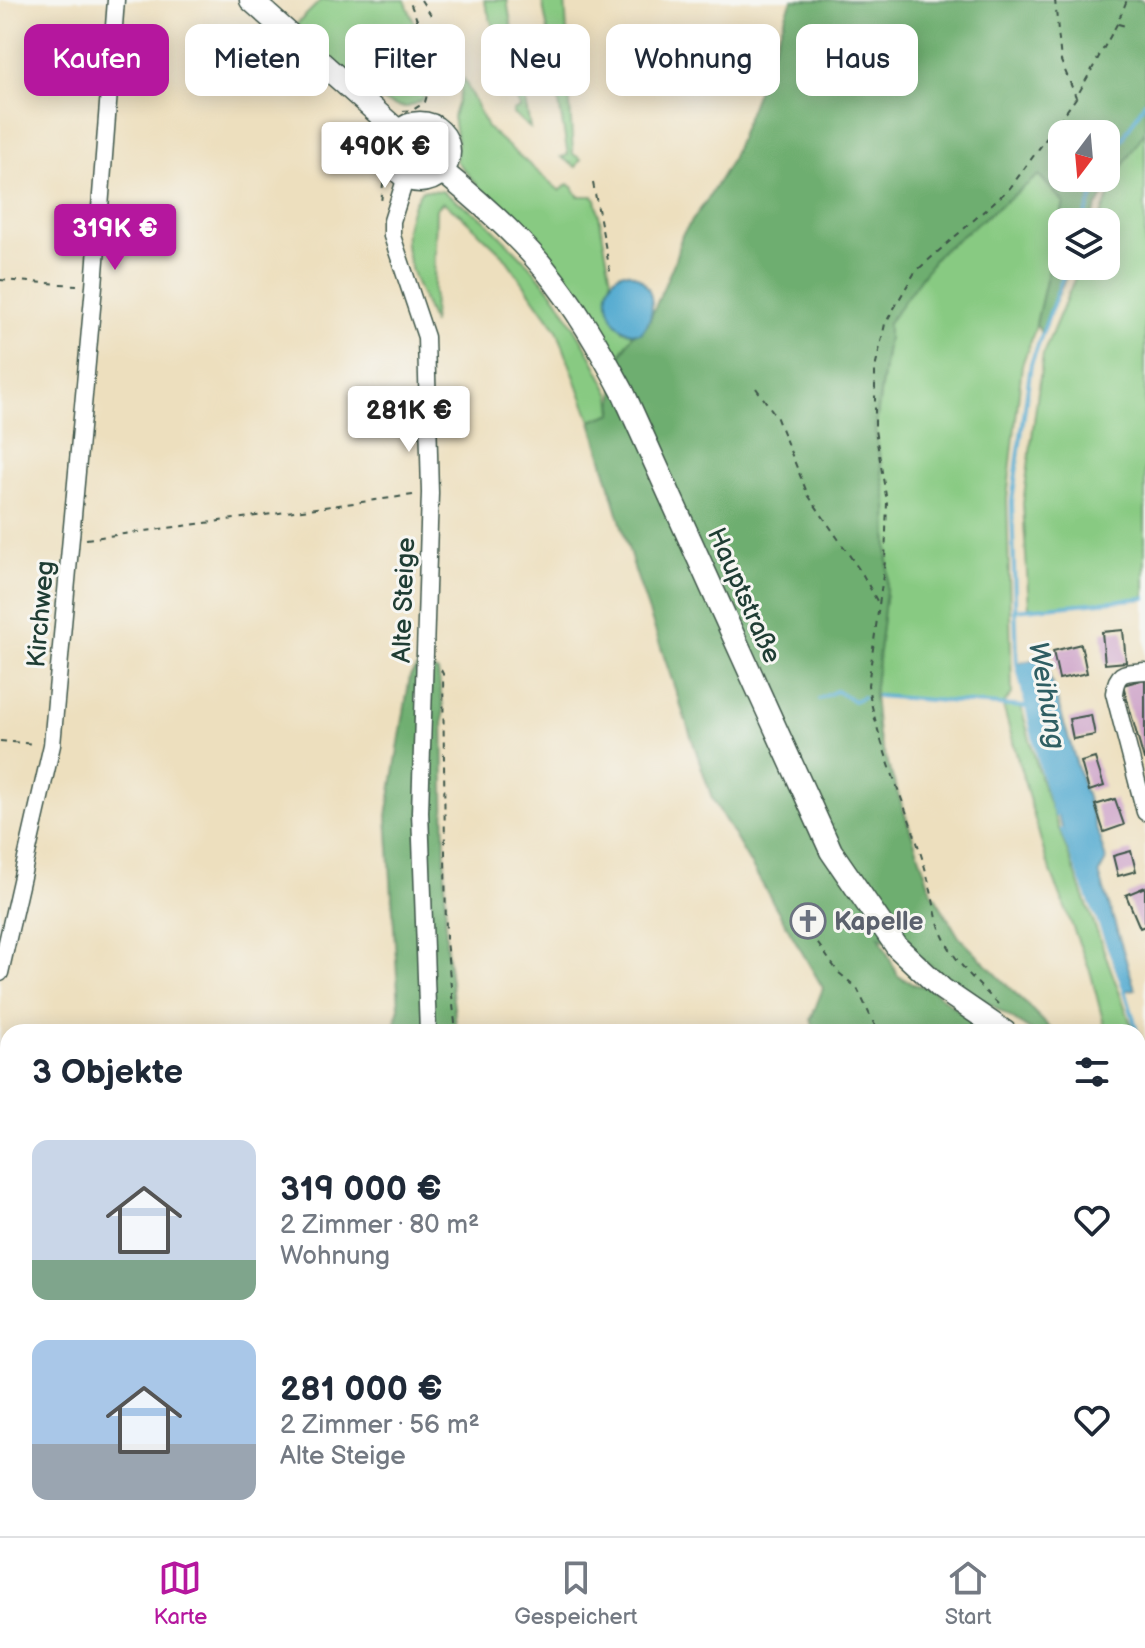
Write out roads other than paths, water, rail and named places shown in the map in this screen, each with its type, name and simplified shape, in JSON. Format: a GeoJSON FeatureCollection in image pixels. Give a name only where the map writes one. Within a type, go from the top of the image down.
{"type":"FeatureCollection","features":[{"type":"Feature","properties":{"kind":"main road"},"geometry":{"type":"LineString","coordinates":[[251,0],[385,128],[393,142],[391,153],[397,169],[406,177],[426,180],[442,171],[450,153],[447,138],[439,129],[419,123],[385,128]]}},
{"type":"Feature","properties":{"kind":"main road","name":"Hauptstraße"},"geometry":{"type":"LineString","coordinates":[[442,171],[484,205],[543,267],[592,335],[623,392],[783,747],[839,862],[897,947],[954,998],[993,1024]]}},
{"type":"Feature","properties":{"kind":"street","name":"Kirchweg"},"geometry":{"type":"LineString","coordinates":[[0,973],[52,745],[94,286],[116,0]]}},
{"type":"Feature","properties":{"kind":"street","name":"Alte Steige"},"geometry":{"type":"LineString","coordinates":[[406,177],[392,221],[392,236],[426,337],[430,493],[420,812],[428,1024]]}},
{"type":"Feature","properties":{"kind":"street"},"geometry":{"type":"LineString","coordinates":[[1145,671],[1122,674],[1116,680],[1114,693],[1141,781],[1145,812]]}},
{"type":"Feature","properties":{"kind":"water"},"geometry":{"type":"Polygon","coordinates":[[[624,272],[642,280],[651,296],[651,315],[641,333],[620,327],[609,307],[610,285],[615,277],[624,272]]]}},
{"type":"Feature","properties":{"kind":"water"},"geometry":{"type":"Polygon","coordinates":[[[1044,658],[1106,860],[1099,873],[1135,989],[1125,991],[1045,783],[1017,663],[1044,658]]]}},
{"type":"Feature","properties":{"kind":"waterway","name":"Weihung"},"geometry":{"type":"LineString","coordinates":[[1120,143],[1145,102]]}},
{"type":"Feature","properties":{"kind":"waterway","name":"Weihung"},"geometry":{"type":"LineString","coordinates":[[1088,208],[1094,192]]}},
{"type":"Feature","properties":{"kind":"waterway","name":"Weihung"},"geometry":{"type":"LineString","coordinates":[[1056,815],[1045,783],[1017,663],[1012,502],[1031,364],[1062,280]]}},
{"type":"Feature","properties":{"kind":"waterway"},"geometry":{"type":"LineString","coordinates":[[1014,610],[1145,598]]}},
{"type":"Feature","properties":{"kind":"waterway"},"geometry":{"type":"LineString","coordinates":[[819,699],[836,691],[854,701],[863,697]]}},
{"type":"Feature","properties":{"kind":"waterway"},"geometry":{"type":"LineString","coordinates":[[877,696],[1025,707]]}},
{"type":"Feature","properties":{"kind":"waterway","name":"Weihung"},"geometry":{"type":"LineString","coordinates":[[1062,830],[1110,950],[1135,1024]]}},
{"type":"Feature","properties":{"kind":"place","name":"Kapelle"},"geometry":{"type":"Point","coordinates":[808,921]}}]}
